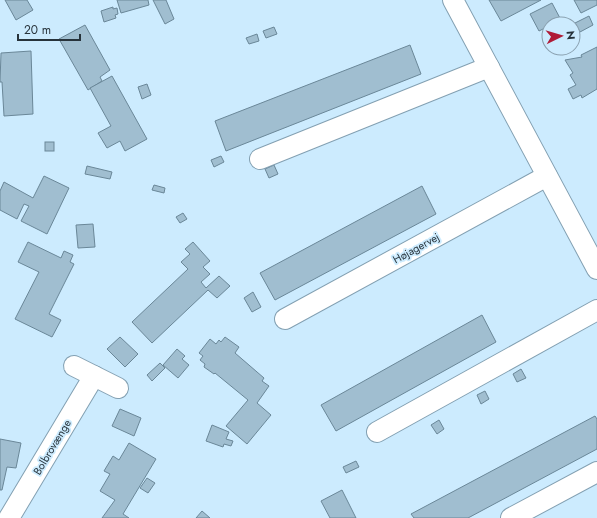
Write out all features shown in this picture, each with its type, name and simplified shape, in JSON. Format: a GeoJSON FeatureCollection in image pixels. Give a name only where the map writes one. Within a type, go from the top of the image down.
{"type":"FeatureCollection","features":[{"type":"Feature","properties":{"kind":"street"},"geometry":{"type":"LineString","coordinates":[[453,0],[597,269]]}},
{"type":"Feature","properties":{"kind":"street"},"geometry":{"type":"LineString","coordinates":[[260,159],[489,67]]}},
{"type":"Feature","properties":{"kind":"street","name":"Højagervej"},"geometry":{"type":"LineString","coordinates":[[285,319],[547,176]]}},
{"type":"Feature","properties":{"kind":"street"},"geometry":{"type":"LineString","coordinates":[[377,432],[597,310]]}},
{"type":"Feature","properties":{"kind":"street"},"geometry":{"type":"LineString","coordinates":[[74,366],[118,388]]}},
{"type":"Feature","properties":{"kind":"street","name":"Bolbrovænge"},"geometry":{"type":"LineString","coordinates":[[9,518],[94,376]]}},
{"type":"Feature","properties":{"kind":"street"},"geometry":{"type":"LineString","coordinates":[[511,518],[597,472]]}},
{"type":"Feature","properties":{"kind":"building"},"geometry":{"type":"Polygon","coordinates":[[[5,0],[27,0],[33,10],[16,20],[5,0]]]}},
{"type":"Feature","properties":{"kind":"building"},"geometry":{"type":"Polygon","coordinates":[[[117,0],[148,0],[149,5],[121,13],[117,0]]]}},
{"type":"Feature","properties":{"kind":"building"},"geometry":{"type":"Polygon","coordinates":[[[153,0],[166,0],[174,19],[165,24],[153,0]]]}},
{"type":"Feature","properties":{"kind":"building"},"geometry":{"type":"Polygon","coordinates":[[[489,0],[541,0],[501,21],[489,0]]]}},
{"type":"Feature","properties":{"kind":"building"},"geometry":{"type":"Polygon","coordinates":[[[574,0],[597,0],[597,5],[581,13],[574,0]]]}},
{"type":"Feature","properties":{"kind":"building"},"geometry":{"type":"Polygon","coordinates":[[[552,3],[559,16],[541,16],[541,30],[539,31],[530,14],[552,3]]]}},
{"type":"Feature","properties":{"kind":"building"},"geometry":{"type":"Polygon","coordinates":[[[113,7],[113,9],[117,8],[118,14],[115,15],[116,18],[104,22],[101,11],[113,7]]]}},
{"type":"Feature","properties":{"kind":"building"},"geometry":{"type":"Polygon","coordinates":[[[589,16],[593,25],[581,31],[581,20],[589,16]]]}},
{"type":"Feature","properties":{"kind":"building"},"geometry":{"type":"Polygon","coordinates":[[[85,25],[110,70],[100,77],[102,81],[88,90],[59,39],[85,25]]]}},
{"type":"Feature","properties":{"kind":"building"},"geometry":{"type":"Polygon","coordinates":[[[274,27],[277,34],[266,38],[263,31],[274,27]]]}},
{"type":"Feature","properties":{"kind":"building"},"geometry":{"type":"Polygon","coordinates":[[[257,34],[259,41],[249,44],[246,38],[257,34]]]}},
{"type":"Feature","properties":{"kind":"building"},"geometry":{"type":"Polygon","coordinates":[[[410,45],[421,74],[226,151],[215,121],[410,45]]]}},
{"type":"Feature","properties":{"kind":"building"},"geometry":{"type":"Polygon","coordinates":[[[597,47],[597,89],[582,98],[581,95],[573,99],[568,89],[576,85],[570,75],[573,73],[565,60],[582,57],[581,55],[597,47]]]}},
{"type":"Feature","properties":{"kind":"building"},"geometry":{"type":"Polygon","coordinates":[[[31,51],[33,114],[4,116],[2,82],[0,82],[1,53],[31,51]]]}},
{"type":"Feature","properties":{"kind":"building"},"geometry":{"type":"Polygon","coordinates":[[[112,76],[147,139],[125,151],[120,141],[107,148],[98,133],[111,126],[90,88],[112,76]]]}},
{"type":"Feature","properties":{"kind":"building"},"geometry":{"type":"Polygon","coordinates":[[[147,84],[151,95],[142,99],[138,87],[147,84]]]}},
{"type":"Feature","properties":{"kind":"building"},"geometry":{"type":"Polygon","coordinates":[[[45,142],[54,142],[54,151],[45,151],[45,142]]]}},
{"type":"Feature","properties":{"kind":"building"},"geometry":{"type":"Polygon","coordinates":[[[221,156],[224,162],[214,167],[211,160],[221,156]]]}},
{"type":"Feature","properties":{"kind":"building"},"geometry":{"type":"Polygon","coordinates":[[[274,165],[278,174],[269,178],[265,169],[274,165]]]}},
{"type":"Feature","properties":{"kind":"building"},"geometry":{"type":"Polygon","coordinates":[[[87,166],[112,172],[110,179],[85,174],[87,166]]]}},
{"type":"Feature","properties":{"kind":"building"},"geometry":{"type":"Polygon","coordinates":[[[44,176],[69,188],[47,234],[21,221],[29,206],[24,204],[17,219],[0,210],[0,191],[4,182],[33,198],[44,176]]]}},
{"type":"Feature","properties":{"kind":"building"},"geometry":{"type":"Polygon","coordinates":[[[154,185],[165,188],[164,193],[152,190],[154,185]]]}},
{"type":"Feature","properties":{"kind":"building"},"geometry":{"type":"Polygon","coordinates":[[[422,186],[436,214],[275,300],[260,273],[422,186]]]}},
{"type":"Feature","properties":{"kind":"building"},"geometry":{"type":"Polygon","coordinates":[[[183,213],[187,219],[180,223],[176,217],[183,213]]]}},
{"type":"Feature","properties":{"kind":"building"},"geometry":{"type":"Polygon","coordinates":[[[93,224],[95,247],[78,248],[76,225],[93,224]]]}},
{"type":"Feature","properties":{"kind":"building"},"geometry":{"type":"Polygon","coordinates":[[[28,242],[61,258],[64,251],[73,255],[70,262],[74,264],[49,314],[61,320],[52,337],[15,319],[39,272],[18,262],[28,242]]]}},
{"type":"Feature","properties":{"kind":"building"},"geometry":{"type":"Polygon","coordinates":[[[193,242],[210,261],[203,267],[210,274],[201,282],[206,288],[219,276],[230,286],[217,298],[208,290],[152,343],[132,322],[188,269],[181,262],[190,254],[185,249],[193,242]]]}},
{"type":"Feature","properties":{"kind":"building"},"geometry":{"type":"Polygon","coordinates":[[[253,292],[261,307],[252,312],[244,298],[253,292]]]}},
{"type":"Feature","properties":{"kind":"building"},"geometry":{"type":"Polygon","coordinates":[[[482,315],[496,342],[336,431],[321,405],[482,315]]]}},
{"type":"Feature","properties":{"kind":"building"},"geometry":{"type":"Polygon","coordinates":[[[120,337],[138,354],[125,367],[107,349],[120,337]]]}},
{"type":"Feature","properties":{"kind":"building"},"geometry":{"type":"Polygon","coordinates":[[[225,337],[239,347],[235,353],[264,378],[262,381],[269,386],[257,403],[271,415],[247,444],[226,426],[248,400],[215,373],[214,374],[204,367],[205,364],[200,360],[203,356],[199,353],[210,339],[216,344],[219,340],[221,342],[225,337]]]}},
{"type":"Feature","properties":{"kind":"building"},"geometry":{"type":"Polygon","coordinates":[[[177,349],[185,356],[182,359],[189,365],[178,378],[163,365],[177,349]]]}},
{"type":"Feature","properties":{"kind":"building"},"geometry":{"type":"Polygon","coordinates":[[[160,363],[165,368],[152,381],[147,375],[160,363]]]}},
{"type":"Feature","properties":{"kind":"building"},"geometry":{"type":"Polygon","coordinates":[[[521,369],[526,378],[517,382],[513,374],[521,369]]]}},
{"type":"Feature","properties":{"kind":"building"},"geometry":{"type":"Polygon","coordinates":[[[485,391],[489,399],[481,404],[477,395],[485,391]]]}},
{"type":"Feature","properties":{"kind":"building"},"geometry":{"type":"Polygon","coordinates":[[[120,409],[141,418],[134,436],[112,426],[120,409]]]}},
{"type":"Feature","properties":{"kind":"building"},"geometry":{"type":"Polygon","coordinates":[[[595,416],[597,419],[597,449],[468,518],[414,518],[411,514],[595,416]]]}},
{"type":"Feature","properties":{"kind":"building"},"geometry":{"type":"Polygon","coordinates":[[[439,420],[444,429],[437,434],[431,425],[439,420]]]}},
{"type":"Feature","properties":{"kind":"building"},"geometry":{"type":"Polygon","coordinates":[[[212,425],[229,432],[226,439],[233,441],[231,446],[224,444],[223,447],[206,441],[212,425]]]}},
{"type":"Feature","properties":{"kind":"building"},"geometry":{"type":"Polygon","coordinates":[[[0,439],[21,443],[16,468],[7,467],[2,490],[0,490],[0,439]]]}},
{"type":"Feature","properties":{"kind":"building"},"geometry":{"type":"Polygon","coordinates":[[[129,443],[156,459],[123,514],[129,518],[102,518],[115,500],[100,491],[110,474],[104,471],[113,456],[119,460],[129,443]]]}},
{"type":"Feature","properties":{"kind":"building"},"geometry":{"type":"Polygon","coordinates":[[[356,461],[359,467],[346,473],[343,467],[356,461]]]}},
{"type":"Feature","properties":{"kind":"building"},"geometry":{"type":"Polygon","coordinates":[[[147,478],[155,483],[148,493],[140,488],[147,478]]]}},
{"type":"Feature","properties":{"kind":"building"},"geometry":{"type":"Polygon","coordinates":[[[342,490],[356,518],[330,518],[321,501],[342,490]]]}},
{"type":"Feature","properties":{"kind":"building"},"geometry":{"type":"Polygon","coordinates":[[[202,511],[210,518],[196,518],[202,511]]]}}]}
